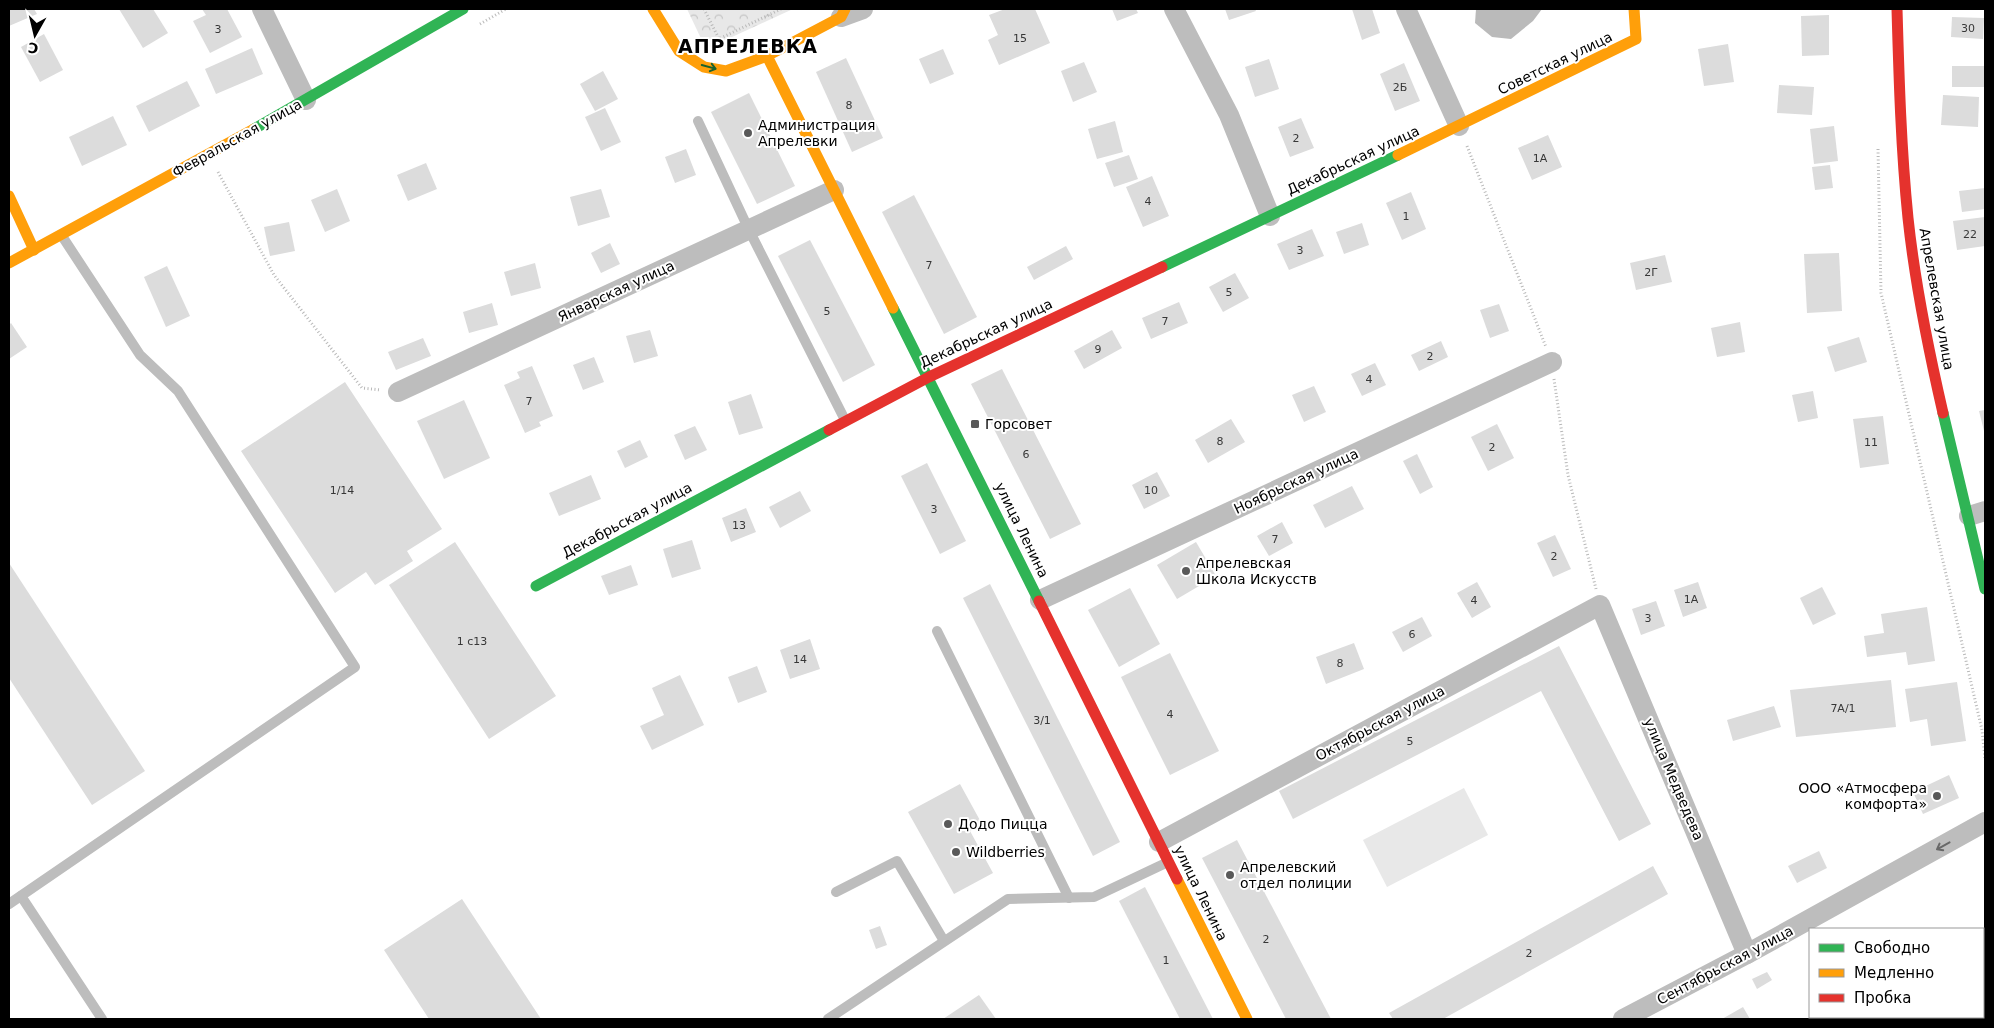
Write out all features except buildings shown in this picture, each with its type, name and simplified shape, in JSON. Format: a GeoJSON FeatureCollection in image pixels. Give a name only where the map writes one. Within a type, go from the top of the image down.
{"type":"FeatureCollection","features":[{"type":"Feature","properties":{"kind":"street"},"geometry":{"type":"LineString","coordinates":[[262,9],[306,100]]}},
{"type":"Feature","properties":{"kind":"street","name":"Февральская улица"},"geometry":{"type":"LineString","coordinates":[[9,263],[306,100],[463,9]]}},
{"type":"Feature","properties":{"kind":"street"},"geometry":{"type":"LineString","coordinates":[[653,9],[679,51],[704,67],[726,71],[767,56],[843,13],[863,9]]}},
{"type":"Feature","properties":{"kind":"street"},"geometry":{"type":"LineString","coordinates":[[1174,9],[1229,115],[1270,216]]}},
{"type":"Feature","properties":{"kind":"street"},"geometry":{"type":"LineString","coordinates":[[1406,9],[1459,126]]}},
{"type":"Feature","properties":{"kind":"street","name":"Советская улица"},"geometry":{"type":"LineString","coordinates":[[1459,126],[1636,39],[1634,9]]}},
{"type":"Feature","properties":{"kind":"street","name":"Апрелевская улица"},"geometry":{"type":"LineString","coordinates":[[1897,9],[1902,151],[1917,287],[1930,357],[1977,514],[1985,589]]}},
{"type":"Feature","properties":{"kind":"street","name":"улица Ленина"},"geometry":{"type":"LineString","coordinates":[[767,56],[858,240],[929,377],[1247,1019]]}},
{"type":"Feature","properties":{"kind":"street","name":"Декабрьская улица"},"geometry":{"type":"LineString","coordinates":[[536,586],[929,377],[1459,126]]}},
{"type":"Feature","properties":{"kind":"street","name":"Январская улица"},"geometry":{"type":"LineString","coordinates":[[398,392],[834,190]]}},
{"type":"Feature","properties":{"kind":"street"},"geometry":{"type":"LineString","coordinates":[[9,196],[34,250]]}},
{"type":"Feature","properties":{"kind":"street","name":"Ноябрьская улица"},"geometry":{"type":"LineString","coordinates":[[1040,600],[1552,362]]}},
{"type":"Feature","properties":{"kind":"street","name":"Октябрьская улица"},"geometry":{"type":"LineString","coordinates":[[1159,842],[1600,605]]}},
{"type":"Feature","properties":{"kind":"street","name":"улица Медведева"},"geometry":{"type":"LineString","coordinates":[[1600,605],[1747,954]]}},
{"type":"Feature","properties":{"kind":"street","name":"Сентябрьская улица"},"geometry":{"type":"LineString","coordinates":[[1623,1019],[1747,954],[1985,822]]}},
{"type":"Feature","properties":{"kind":"lane"},"geometry":{"type":"LineString","coordinates":[[698,122],[845,420]]}},
{"type":"Feature","properties":{"kind":"lane"},"geometry":{"type":"LineString","coordinates":[[9,904],[355,667],[178,391],[140,355],[62,235]]}},
{"type":"Feature","properties":{"kind":"lane"},"geometry":{"type":"LineString","coordinates":[[938,631],[1070,898]]}},
{"type":"Feature","properties":{"kind":"lane"},"geometry":{"type":"LineString","coordinates":[[836,892],[897,861],[944,941]]}},
{"type":"Feature","properties":{"kind":"lane"},"geometry":{"type":"LineString","coordinates":[[828,1019],[1008,899],[1094,897],[1169,862]]}},
{"type":"Feature","properties":{"kind":"lane"},"geometry":{"type":"LineString","coordinates":[[21,896],[102,1019]]}},
{"type":"Feature","properties":{"kind":"path"},"geometry":{"type":"LineString","coordinates":[[704,9],[719,39],[781,9]]}},
{"type":"Feature","properties":{"kind":"path"},"geometry":{"type":"LineString","coordinates":[[217,170],[274,275],[362,388],[398,392]]}},
{"type":"Feature","properties":{"kind":"green space"},"geometry":{"type":"Polygon","coordinates":[[[687,9],[793,9],[706,49],[687,9]]]}},
{"type":"Feature","properties":{"kind":"green space"},"geometry":{"type":"Polygon","coordinates":[[[1464,788],[1488,835],[1387,887],[1363,840],[1464,788]]]}},
{"type":"Feature","properties":{"kind":"shaded area"},"geometry":{"type":"Polygon","coordinates":[[[1476,9],[1542,9],[1533,21],[1511,39],[1492,37],[1475,23],[1476,9]]]}},
{"type":"Feature","properties":{"kind":"traffic: fast"},"geometry":{"type":"LineString","coordinates":[[254,129],[463,9]]}},
{"type":"Feature","properties":{"kind":"traffic: fast"},"geometry":{"type":"LineString","coordinates":[[1162,267],[1398,155]]}},
{"type":"Feature","properties":{"kind":"traffic: fast"},"geometry":{"type":"LineString","coordinates":[[893,308],[1039,601]]}},
{"type":"Feature","properties":{"kind":"traffic: fast"},"geometry":{"type":"LineString","coordinates":[[1943,413],[1985,589]]}},
{"type":"Feature","properties":{"kind":"traffic: fast"},"geometry":{"type":"LineString","coordinates":[[536,586],[829,430]]}},
{"type":"Feature","properties":{"kind":"traffic: slow"},"geometry":{"type":"LineString","coordinates":[[653,9],[679,51],[704,67],[726,71],[767,56],[841,17],[845,9]]}},
{"type":"Feature","properties":{"kind":"traffic: slow"},"geometry":{"type":"LineString","coordinates":[[1398,155],[1636,39],[1634,9]]}},
{"type":"Feature","properties":{"kind":"traffic: slow"},"geometry":{"type":"LineString","coordinates":[[767,56],[893,308]]}},
{"type":"Feature","properties":{"kind":"traffic: slow"},"geometry":{"type":"LineString","coordinates":[[9,263],[254,129]]}},
{"type":"Feature","properties":{"kind":"traffic: slow"},"geometry":{"type":"LineString","coordinates":[[9,196],[34,250]]}},
{"type":"Feature","properties":{"kind":"traffic: slow"},"geometry":{"type":"LineString","coordinates":[[1177,879],[1247,1019]]}},
{"type":"Feature","properties":{"kind":"traffic: jam"},"geometry":{"type":"LineString","coordinates":[[1897,9],[1902,140],[1908,218],[1922,316],[1943,413]]}},
{"type":"Feature","properties":{"kind":"traffic: jam"},"geometry":{"type":"LineString","coordinates":[[829,430],[929,377],[1162,267]]}},
{"type":"Feature","properties":{"kind":"traffic: jam"},"geometry":{"type":"LineString","coordinates":[[1039,601],[1177,879]]}},
{"type":"Feature","properties":{"kind":"place","name":"Администрация Апрелевки"},"geometry":{"type":"Point","coordinates":[748,133]}},
{"type":"Feature","properties":{"kind":"place","name":"Горсовет"},"geometry":{"type":"Point","coordinates":[975,424]}},
{"type":"Feature","properties":{"kind":"place","name":"Апрелевская Школа Искусств"},"geometry":{"type":"Point","coordinates":[1186,571]}},
{"type":"Feature","properties":{"kind":"place","name":"ООО «Атмосфера комфорта»"},"geometry":{"type":"Point","coordinates":[1937,796]}},
{"type":"Feature","properties":{"kind":"place","name":"Додо Пицца"},"geometry":{"type":"Point","coordinates":[948,824]}},
{"type":"Feature","properties":{"kind":"place","name":"Wildberries"},"geometry":{"type":"Point","coordinates":[956,852]}},
{"type":"Feature","properties":{"kind":"place","name":"Апрелевский отдел полиции"},"geometry":{"type":"Point","coordinates":[1230,875]}},
{"type":"Feature","properties":{"kind":"district","name":"АПРЕЛЕВКА"},"geometry":{"type":"Point","coordinates":[748,46]}}]}
